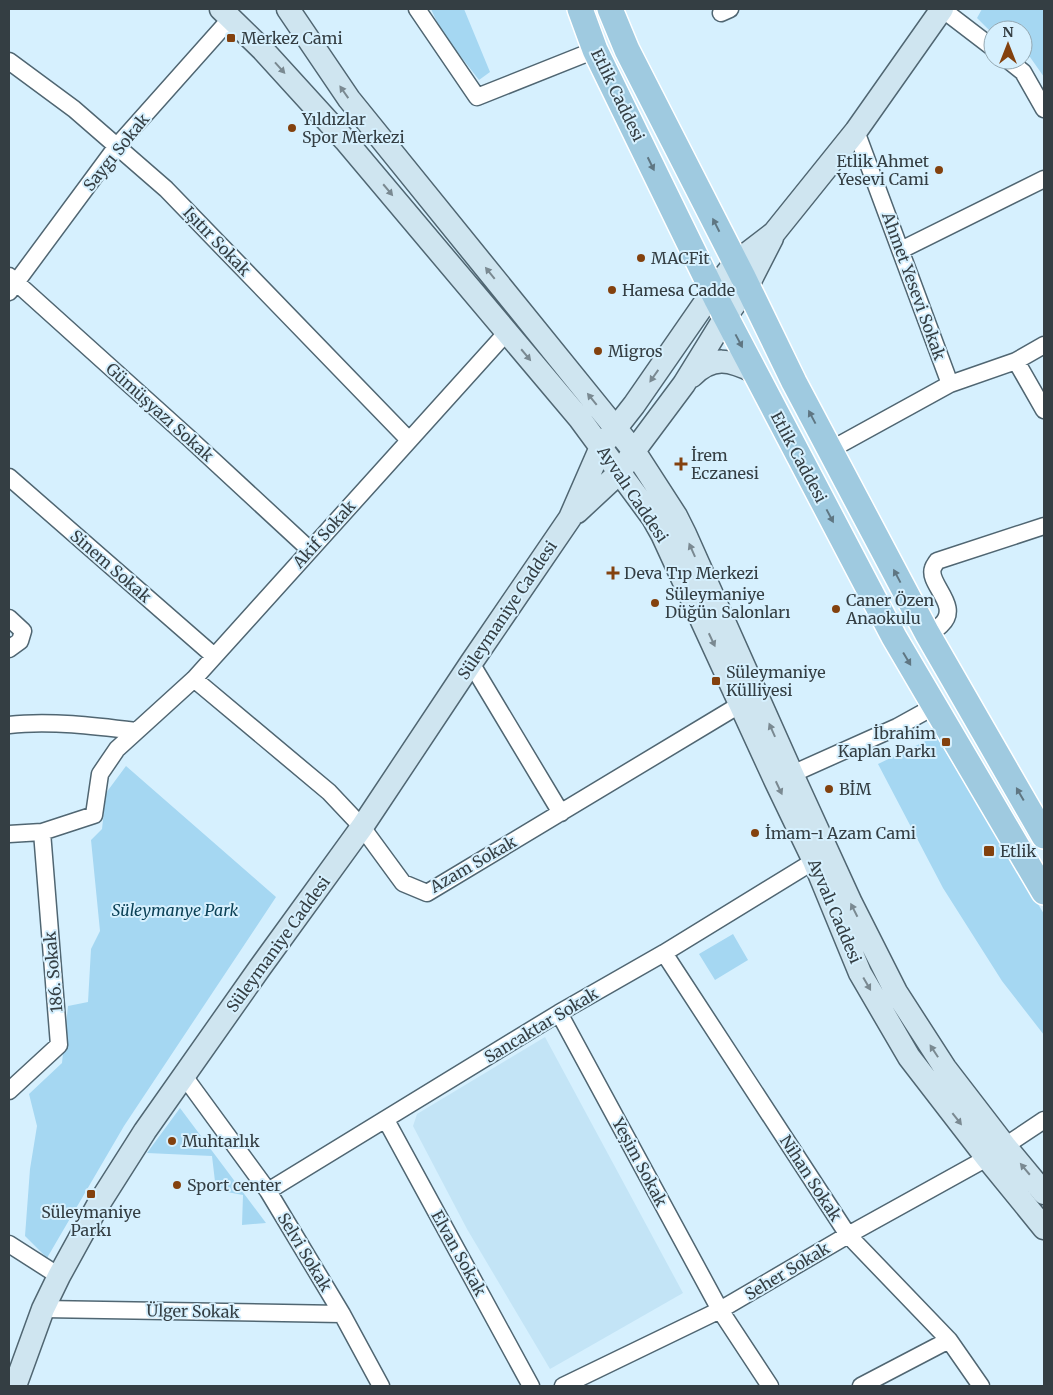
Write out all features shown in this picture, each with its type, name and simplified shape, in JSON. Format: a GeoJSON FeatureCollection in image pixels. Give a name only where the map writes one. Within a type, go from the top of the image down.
{"type":"FeatureCollection","features":[{"type":"Feature","properties":{"kind":"main road","name":"Ayvalı Caddesi"},"geometry":{"type":"LineString","coordinates":[[288,9],[349,99],[634,451],[676,516],[850,903],[896,992],[1044,1228]]}},
{"type":"Feature","properties":{"kind":"main road","name":"Etlik Caddesi"},"geometry":{"type":"LineString","coordinates":[[580,9],[596,50],[713,291],[894,637],[1044,892]]}},
{"type":"Feature","properties":{"kind":"main road","name":"Etlik Caddesi"},"geometry":{"type":"LineString","coordinates":[[610,9],[627,50],[794,382],[927,633],[1044,836]]}},
{"type":"Feature","properties":{"kind":"main road","name":"Süleymaniye Caddesi"},"geometry":{"type":"LineString","coordinates":[[570,518],[620,472],[684,384],[726,316],[747,287],[774,233],[856,131],[942,9]]}},
{"type":"Feature","properties":{"kind":"main road","name":"Ayvalı Caddesi"},"geometry":{"type":"LineString","coordinates":[[226,14],[263,50],[345,140],[580,419],[653,518],[814,861],[860,973],[909,1057],[996,1152],[1044,1193]]}},
{"type":"Feature","properties":{"kind":"main road","name":"Süleymaniye Caddesi"},"geometry":{"type":"LineString","coordinates":[[13,1373],[59,1276],[98,1206],[145,1131],[362,827],[570,518],[601,447],[616,429],[735,262],[774,233]]}},
{"type":"Feature","properties":{"kind":"main road","name":"Süleymaniye Caddesi"},"geometry":{"type":"LineString","coordinates":[[684,384],[696,372],[708,364],[717,361],[729,362],[755,372]]}},
{"type":"Feature","properties":{"kind":"street"},"geometry":{"type":"LineString","coordinates":[[417,9],[477,97],[596,50]]}},
{"type":"Feature","properties":{"kind":"street"},"geometry":{"type":"LineString","coordinates":[[942,9],[983,40]]}},
{"type":"Feature","properties":{"kind":"street","name":"Saygı Sokak"},"geometry":{"type":"LineString","coordinates":[[11,284],[118,146],[226,14]]}},
{"type":"Feature","properties":{"kind":"street","name":"Işıtır Sokak"},"geometry":{"type":"LineString","coordinates":[[9,61],[74,109],[166,189],[409,440]]}},
{"type":"Feature","properties":{"kind":"street"},"geometry":{"type":"LineString","coordinates":[[1020,70],[1044,109]]}},
{"type":"Feature","properties":{"kind":"street","name":"Ahmet Yesevi Sokak"},"geometry":{"type":"LineString","coordinates":[[856,131],[902,250],[950,384]]}},
{"type":"Feature","properties":{"kind":"street"},"geometry":{"type":"LineString","coordinates":[[902,250],[1044,179]]}},
{"type":"Feature","properties":{"kind":"street","name":"Gümüşyazı Sokak"},"geometry":{"type":"LineString","coordinates":[[11,284],[190,439],[310,550]]}},
{"type":"Feature","properties":{"kind":"street","name":"Akif Sokak"},"geometry":{"type":"LineString","coordinates":[[42,832],[94,815],[100,774],[118,749],[194,679],[507,332]]}},
{"type":"Feature","properties":{"kind":"street"},"geometry":{"type":"LineString","coordinates":[[830,450],[950,384],[1016,361],[1044,345]]}},
{"type":"Feature","properties":{"kind":"street"},"geometry":{"type":"LineString","coordinates":[[1016,361],[1044,410]]}},
{"type":"Feature","properties":{"kind":"street","name":"Sinem Sokak"},"geometry":{"type":"LineString","coordinates":[[9,477],[214,656]]}},
{"type":"Feature","properties":{"kind":"street"},"geometry":{"type":"LineString","coordinates":[[927,633],[940,626],[947,617],[947,603],[933,578],[932,568],[937,561],[1044,526]]}},
{"type":"Feature","properties":{"kind":"street"},"geometry":{"type":"LineString","coordinates":[[9,618],[22,631],[20,641],[9,649]]}},
{"type":"Feature","properties":{"kind":"street"},"geometry":{"type":"LineString","coordinates":[[471,663],[561,813]]}},
{"type":"Feature","properties":{"kind":"street","name":"Azam Sokak"},"geometry":{"type":"LineString","coordinates":[[194,679],[329,792],[362,827],[403,883],[427,893],[741,704]]}},
{"type":"Feature","properties":{"kind":"street"},"geometry":{"type":"LineString","coordinates":[[792,774],[897,728],[935,706]]}},
{"type":"Feature","properties":{"kind":"street"},"geometry":{"type":"LineString","coordinates":[[9,725],[27,723],[102,727],[136,732]]}},
{"type":"Feature","properties":{"kind":"street"},"geometry":{"type":"LineString","coordinates":[[9,834],[42,832]]}},
{"type":"Feature","properties":{"kind":"street","name":"186. Sokak"},"geometry":{"type":"LineString","coordinates":[[9,1091],[59,1045],[42,832]]}},
{"type":"Feature","properties":{"kind":"street","name":"Sancaktar Sokak"},"geometry":{"type":"LineString","coordinates":[[268,1191],[559,1013],[664,953],[814,861]]}},
{"type":"Feature","properties":{"kind":"street","name":"Nihan Sokak"},"geometry":{"type":"LineString","coordinates":[[664,953],[848,1235],[949,1340],[981,1386]]}},
{"type":"Feature","properties":{"kind":"street","name":"Yeşim Sokak"},"geometry":{"type":"LineString","coordinates":[[559,1013],[720,1310],[770,1386]]}},
{"type":"Feature","properties":{"kind":"street","name":"Selvi Sokak"},"geometry":{"type":"LineString","coordinates":[[184,1076],[268,1191],[342,1314],[381,1386]]}},
{"type":"Feature","properties":{"kind":"street","name":"Elvan Sokak"},"geometry":{"type":"LineString","coordinates":[[386,1120],[531,1386]]}},
{"type":"Feature","properties":{"kind":"street","name":"Seher Sokak"},"geometry":{"type":"LineString","coordinates":[[564,1386],[720,1310],[996,1152],[1044,1120]]}},
{"type":"Feature","properties":{"kind":"street"},"geometry":{"type":"LineString","coordinates":[[9,1244],[59,1276]]}},
{"type":"Feature","properties":{"kind":"street","name":"Ülger Sokak"},"geometry":{"type":"LineString","coordinates":[[43,1309],[342,1314]]}},
{"type":"Feature","properties":{"kind":"street"},"geometry":{"type":"LineString","coordinates":[[862,1386],[949,1340]]}},
{"type":"Feature","properties":{"kind":"shaded area"},"geometry":{"type":"Polygon","coordinates":[[[545,1037],[683,1293],[550,1369],[467,1229],[413,1126],[417,1114],[545,1037]]]}},
{"type":"Feature","properties":{"kind":"green space"},"geometry":{"type":"Polygon","coordinates":[[[431,9],[464,9],[490,72],[479,80],[441,31],[431,9]]]}},
{"type":"Feature","properties":{"kind":"green space"},"geometry":{"type":"Polygon","coordinates":[[[982,9],[1044,9],[1044,77],[1033,61],[1033,20],[983,20],[983,24],[977,18],[982,9]]]}},
{"type":"Feature","properties":{"kind":"green space"},"geometry":{"type":"Polygon","coordinates":[[[936,736],[1044,914],[1044,1035],[1002,981],[943,888],[878,764],[936,736]]]}},
{"type":"Feature","properties":{"kind":"green space","name":"Süleymanye Park"},"geometry":{"type":"Polygon","coordinates":[[[126,766],[276,897],[124,1126],[47,1258],[25,1236],[30,1169],[37,1126],[29,1094],[62,1063],[68,1006],[88,1002],[91,949],[100,931],[91,840],[102,829],[106,793],[126,766]]]}},
{"type":"Feature","properties":{"kind":"green space"},"geometry":{"type":"Polygon","coordinates":[[[733,934],[748,960],[715,980],[699,954],[733,934]]]}},
{"type":"Feature","properties":{"kind":"green space"},"geometry":{"type":"Polygon","coordinates":[[[180,1108],[266,1223],[242,1225],[243,1195],[216,1190],[212,1156],[147,1153],[180,1108]]]}},
{"type":"Feature","properties":{"kind":"place","name":"Merkez Cami"},"geometry":{"type":"Point","coordinates":[231,38]}},
{"type":"Feature","properties":{"kind":"place","name":"Yıldızlar Spor Merkezi"},"geometry":{"type":"Point","coordinates":[292,128]}},
{"type":"Feature","properties":{"kind":"place","name":"Etlik Ahmet Yesevi Cami"},"geometry":{"type":"Point","coordinates":[939,170]}},
{"type":"Feature","properties":{"kind":"place","name":"MACFit"},"geometry":{"type":"Point","coordinates":[641,258]}},
{"type":"Feature","properties":{"kind":"place","name":"Hamesa Cadde"},"geometry":{"type":"Point","coordinates":[612,290]}},
{"type":"Feature","properties":{"kind":"place","name":"Migros"},"geometry":{"type":"Point","coordinates":[598,351]}},
{"type":"Feature","properties":{"kind":"place","name":"İrem Eczanesi"},"geometry":{"type":"Point","coordinates":[681,464]}},
{"type":"Feature","properties":{"kind":"place","name":"Deva Tıp Merkezi"},"geometry":{"type":"Point","coordinates":[613,573]}},
{"type":"Feature","properties":{"kind":"place","name":"Süleymaniye Düğün Salonları"},"geometry":{"type":"Point","coordinates":[655,603]}},
{"type":"Feature","properties":{"kind":"place","name":"Caner Özen Anaokulu"},"geometry":{"type":"Point","coordinates":[836,609]}},
{"type":"Feature","properties":{"kind":"place","name":"Süleymaniye Külliyesi"},"geometry":{"type":"Point","coordinates":[716,681]}},
{"type":"Feature","properties":{"kind":"place","name":"İbrahim Kaplan Parkı"},"geometry":{"type":"Point","coordinates":[946,742]}},
{"type":"Feature","properties":{"kind":"place","name":"BİM"},"geometry":{"type":"Point","coordinates":[829,789]}},
{"type":"Feature","properties":{"kind":"place","name":"İmam-ı Azam Cami"},"geometry":{"type":"Point","coordinates":[755,833]}},
{"type":"Feature","properties":{"kind":"place","name":"Etlik"},"geometry":{"type":"Point","coordinates":[989,851]}},
{"type":"Feature","properties":{"kind":"place","name":"Muhtarlık"},"geometry":{"type":"Point","coordinates":[172,1141]}},
{"type":"Feature","properties":{"kind":"place","name":"Sport center"},"geometry":{"type":"Point","coordinates":[177,1185]}},
{"type":"Feature","properties":{"kind":"place","name":"Süleymaniye Parkı"},"geometry":{"type":"Point","coordinates":[91,1194]}}]}
